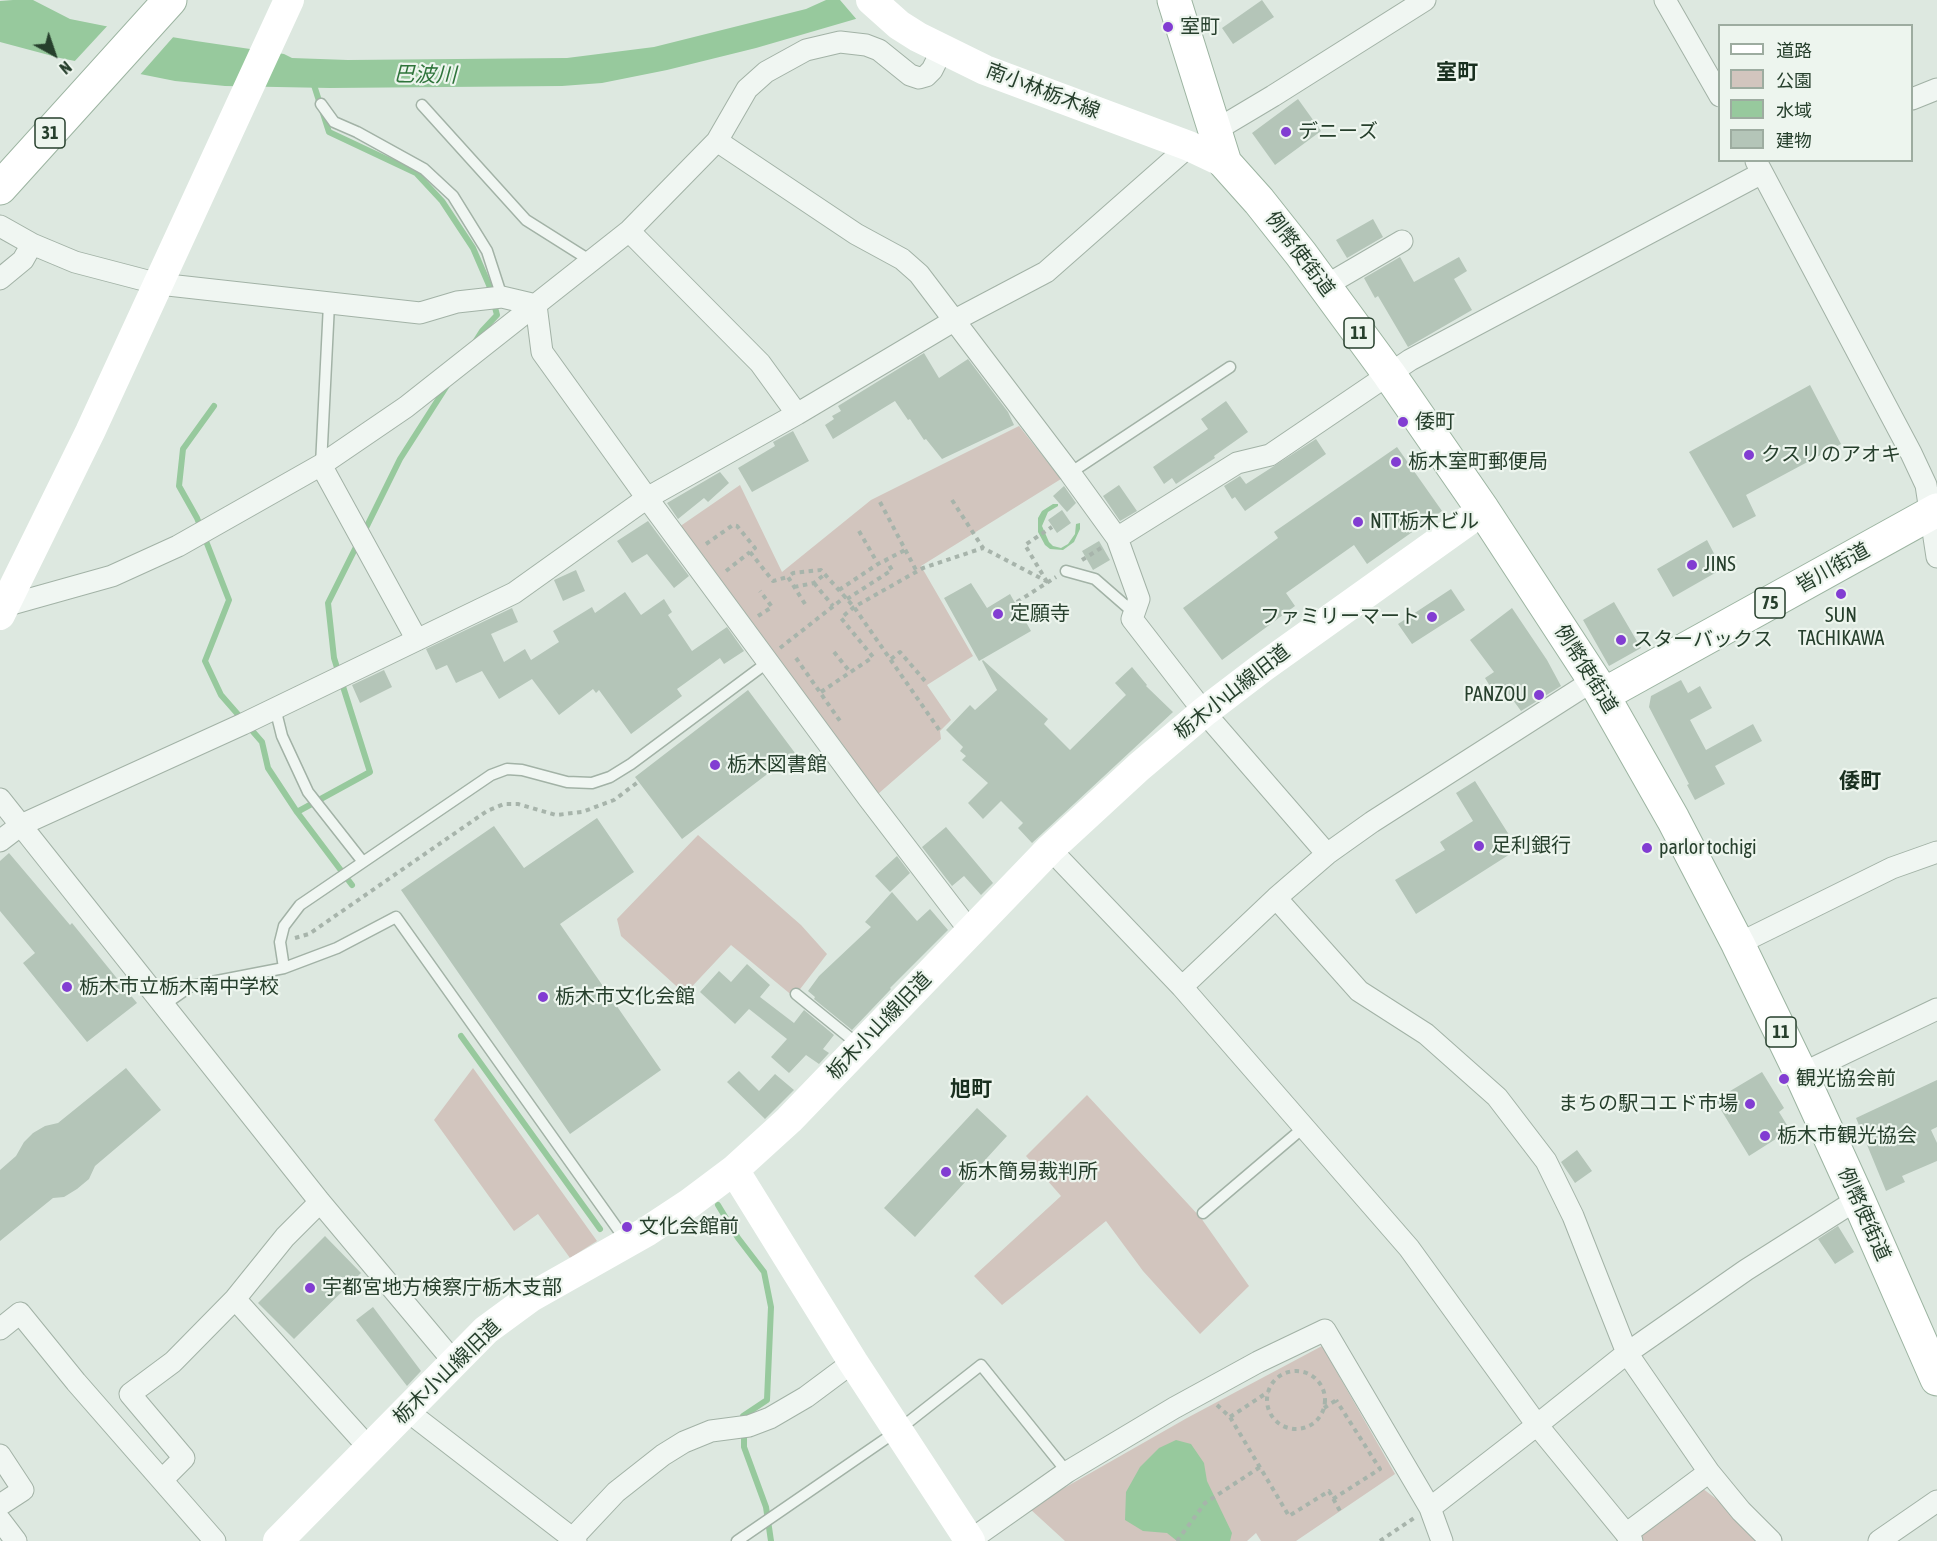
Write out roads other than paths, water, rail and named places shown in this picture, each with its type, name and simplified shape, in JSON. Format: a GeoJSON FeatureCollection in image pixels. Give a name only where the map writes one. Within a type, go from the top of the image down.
{"type":"FeatureCollection","features":[{"type":"Feature","properties":{"kind":"main road","name":"31"},"geometry":{"type":"LineString","coordinates":[[0,188],[170,0]]}},
{"type":"Feature","properties":{"kind":"main road","name":"例幣使街道"},"geometry":{"type":"LineString","coordinates":[[1174,0],[1203,138],[1259,201],[1389,374],[1483,510],[1598,688],[1673,819],[1738,944],[1801,1074],[1937,1379]]}},
{"type":"Feature","properties":{"kind":"main road","name":"皆川街道"},"geometry":{"type":"LineString","coordinates":[[1598,688],[1934,512]]}},
{"type":"Feature","properties":{"kind":"street"},"geometry":{"type":"LineString","coordinates":[[3,611],[90,432],[289,0]]}},
{"type":"Feature","properties":{"kind":"street"},"geometry":{"type":"LineString","coordinates":[[0,841],[21,825],[259,716],[514,593],[647,498],[797,414],[955,321],[1047,272],[1203,138],[1425,0]]}},
{"type":"Feature","properties":{"kind":"street"},"geometry":{"type":"LineString","coordinates":[[1665,0],[1718,94]]}},
{"type":"Feature","properties":{"kind":"street","name":"南小林栃木線"},"geometry":{"type":"LineString","coordinates":[[876,5],[899,25],[942,50],[1029,87],[1203,138]]}},
{"type":"Feature","properties":{"kind":"street"},"geometry":{"type":"LineString","coordinates":[[3,611],[112,576],[178,546],[321,465],[406,407],[629,231],[717,141],[747,89],[766,72],[806,50],[840,42],[866,45],[879,50],[910,75],[919,78],[926,76],[932,70],[942,50]]}},
{"type":"Feature","properties":{"kind":"street"},"geometry":{"type":"LineString","coordinates":[[1913,98],[1937,90]]}},
{"type":"Feature","properties":{"kind":"street"},"geometry":{"type":"LineString","coordinates":[[717,141],[856,234],[902,259],[919,274],[1117,538],[1139,600],[1132,619],[1204,712],[1327,854]]}},
{"type":"Feature","properties":{"kind":"street"},"geometry":{"type":"LineString","coordinates":[[1117,538],[1237,463],[1270,455],[1410,360],[1759,167],[1926,485],[1934,512],[1937,557]]}},
{"type":"Feature","properties":{"kind":"street"},"geometry":{"type":"LineString","coordinates":[[0,226],[32,244],[75,262],[159,284],[420,313],[457,302],[502,297],[536,305]]}},
{"type":"Feature","properties":{"kind":"street"},"geometry":{"type":"LineString","coordinates":[[629,231],[760,363],[797,414]]}},
{"type":"Feature","properties":{"kind":"street"},"geometry":{"type":"LineString","coordinates":[[1325,286],[1402,241]]}},
{"type":"Feature","properties":{"kind":"street"},"geometry":{"type":"LineString","coordinates":[[0,279],[24,260],[32,244]]}},
{"type":"Feature","properties":{"kind":"street"},"geometry":{"type":"LineString","coordinates":[[536,305],[542,352],[647,498],[773,656],[970,931]]}},
{"type":"Feature","properties":{"kind":"street"},"geometry":{"type":"LineString","coordinates":[[321,465],[417,640]]}},
{"type":"Feature","properties":{"kind":"street","name":"栃木小山線旧道"},"geometry":{"type":"LineString","coordinates":[[278,1541],[486,1330],[531,1297],[690,1203],[734,1170],[789,1120],[1050,849],[1139,767],[1204,712],[1361,596],[1483,510]]}},
{"type":"Feature","properties":{"kind":"street"},"geometry":{"type":"LineString","coordinates":[[1182,987],[1276,898],[1327,854],[1372,822],[1598,688]]}},
{"type":"Feature","properties":{"kind":"street"},"geometry":{"type":"LineString","coordinates":[[0,799],[320,1202],[454,1362]]}},
{"type":"Feature","properties":{"kind":"street"},"geometry":{"type":"LineString","coordinates":[[1050,849],[1182,987],[1409,1248],[1538,1425],[1629,1538],[1709,1472]]}},
{"type":"Feature","properties":{"kind":"street"},"geometry":{"type":"LineString","coordinates":[[1738,944],[1892,868],[1937,852]]}},
{"type":"Feature","properties":{"kind":"street"},"geometry":{"type":"LineString","coordinates":[[1276,898],[1359,991],[1426,1034],[1497,1097],[1546,1161],[1573,1216],[1627,1353],[1709,1472],[1741,1511],[1772,1541]]}},
{"type":"Feature","properties":{"kind":"street"},"geometry":{"type":"LineString","coordinates":[[1801,1074],[1937,1010]]}},
{"type":"Feature","properties":{"kind":"street"},"geometry":{"type":"LineString","coordinates":[[734,1170],[853,1362],[970,1541],[1067,1472],[1203,1392],[1325,1330],[1430,1508],[1442,1541]]}},
{"type":"Feature","properties":{"kind":"street"},"geometry":{"type":"LineString","coordinates":[[1430,1508],[1627,1353],[1746,1270],[1858,1199]]}},
{"type":"Feature","properties":{"kind":"street"},"geometry":{"type":"LineString","coordinates":[[163,1479],[184,1458],[130,1394],[173,1362],[235,1299],[285,1237],[320,1202]]}},
{"type":"Feature","properties":{"kind":"street"},"geometry":{"type":"LineString","coordinates":[[235,1299],[369,1448]]}},
{"type":"Feature","properties":{"kind":"street"},"geometry":{"type":"LineString","coordinates":[[0,1329],[20,1313],[76,1382],[215,1541]]}},
{"type":"Feature","properties":{"kind":"street"},"geometry":{"type":"LineString","coordinates":[[406,1410],[573,1540],[616,1492],[663,1455],[684,1442],[711,1431],[749,1426],[770,1418],[806,1397],[853,1362]]}},
{"type":"Feature","properties":{"kind":"street"},"geometry":{"type":"LineString","coordinates":[[0,1455],[22,1490],[0,1505]]}},
{"type":"Feature","properties":{"kind":"street"},"geometry":{"type":"LineString","coordinates":[[1879,1541],[1937,1502]]}},
{"type":"Feature","properties":{"kind":"street"},"geometry":{"type":"LineString","coordinates":[[0,1520],[16,1541]]}},
{"type":"Feature","properties":{"kind":"lane"},"geometry":{"type":"LineString","coordinates":[[321,104],[334,122],[357,132],[424,170],[453,196],[488,251],[502,297]]}},
{"type":"Feature","properties":{"kind":"lane"},"geometry":{"type":"LineString","coordinates":[[422,105],[526,220],[591,261]]}},
{"type":"Feature","properties":{"kind":"lane"},"geometry":{"type":"LineString","coordinates":[[321,465],[329,304]]}},
{"type":"Feature","properties":{"kind":"lane"},"geometry":{"type":"LineString","coordinates":[[1070,473],[1230,367]]}},
{"type":"Feature","properties":{"kind":"lane"},"geometry":{"type":"LineString","coordinates":[[1066,571],[1095,579],[1134,613]]}},
{"type":"Feature","properties":{"kind":"lane"},"geometry":{"type":"LineString","coordinates":[[284,968],[280,942],[284,926],[300,905],[491,775],[507,769],[522,770],[567,782],[592,783],[610,777],[631,764],[773,656]]}},
{"type":"Feature","properties":{"kind":"lane"},"geometry":{"type":"LineString","coordinates":[[259,716],[282,736],[308,792],[359,865]]}},
{"type":"Feature","properties":{"kind":"lane"},"geometry":{"type":"LineString","coordinates":[[164,1005],[191,986],[284,968],[337,948],[396,917],[627,1242]]}},
{"type":"Feature","properties":{"kind":"lane"},"geometry":{"type":"LineString","coordinates":[[796,994],[860,1046]]}},
{"type":"Feature","properties":{"kind":"lane"},"geometry":{"type":"LineString","coordinates":[[1203,1213],[1303,1128]]}},
{"type":"Feature","properties":{"kind":"lane"},"geometry":{"type":"LineString","coordinates":[[737,1541],[897,1431],[981,1365],[1067,1472]]}},
{"type":"Feature","properties":{"kind":"water","name":"巴波川"},"geometry":{"type":"Polygon","coordinates":[[[33,0],[70,19],[105,26],[284,54],[292,58],[348,60],[567,58],[654,47],[806,9],[826,0],[903,0],[859,18],[756,48],[602,83],[562,86],[330,88],[225,86],[175,81],[60,58],[0,42],[0,1],[33,0]]]}},
{"type":"Feature","properties":{"kind":"water"},"geometry":{"type":"Polygon","coordinates":[[[1053,504],[1058,504],[1058,506],[1048,512],[1042,526],[1053,546],[1061,548],[1068,544],[1075,534],[1076,524],[1080,523],[1080,529],[1074,542],[1063,550],[1050,549],[1038,532],[1038,518],[1042,511],[1053,504]]]}},
{"type":"Feature","properties":{"kind":"water"},"geometry":{"type":"Polygon","coordinates":[[[1176,1440],[1191,1444],[1204,1463],[1207,1481],[1232,1533],[1230,1541],[1177,1541],[1167,1533],[1143,1531],[1125,1520],[1126,1492],[1140,1467],[1159,1448],[1176,1440]]]}},
{"type":"Feature","properties":{"kind":"waterway"},"geometry":{"type":"LineString","coordinates":[[313,82],[329,132],[416,173],[442,201],[473,248],[489,285],[497,315],[475,342]]}},
{"type":"Feature","properties":{"kind":"waterway"},"geometry":{"type":"LineString","coordinates":[[363,534],[400,459],[448,384]]}},
{"type":"Feature","properties":{"kind":"waterway"},"geometry":{"type":"LineString","coordinates":[[214,406],[183,449],[179,486],[197,518],[229,600],[205,661],[221,695],[262,742],[268,768],[297,812]]}},
{"type":"Feature","properties":{"kind":"waterway"},"geometry":{"type":"LineString","coordinates":[[352,885],[297,812],[370,772],[334,658],[328,603],[358,543]]}},
{"type":"Feature","properties":{"kind":"waterway"},"geometry":{"type":"LineString","coordinates":[[461,1036],[600,1229]]}},
{"type":"Feature","properties":{"kind":"waterway"},"geometry":{"type":"LineString","coordinates":[[718,1205],[738,1238],[764,1272],[771,1307],[767,1400],[743,1416],[744,1422]]}},
{"type":"Feature","properties":{"kind":"waterway"},"geometry":{"type":"LineString","coordinates":[[744,1432],[744,1447],[766,1507],[771,1541]]}},
{"type":"Feature","properties":{"kind":"place","name":"室町"},"geometry":{"type":"Point","coordinates":[1168,27]}},
{"type":"Feature","properties":{"kind":"place","name":"デニーズ"},"geometry":{"type":"Point","coordinates":[1286,132]}},
{"type":"Feature","properties":{"kind":"place","name":"倭町"},"geometry":{"type":"Point","coordinates":[1403,422]}},
{"type":"Feature","properties":{"kind":"place","name":"クスリのアオキ"},"geometry":{"type":"Point","coordinates":[1749,455]}},
{"type":"Feature","properties":{"kind":"place","name":"栃木室町郵便局"},"geometry":{"type":"Point","coordinates":[1396,462]}},
{"type":"Feature","properties":{"kind":"place","name":"NTT栃木ビル"},"geometry":{"type":"Point","coordinates":[1358,522]}},
{"type":"Feature","properties":{"kind":"place","name":"JINS"},"geometry":{"type":"Point","coordinates":[1692,565]}},
{"type":"Feature","properties":{"kind":"place","name":"SUN TACHIKAWA"},"geometry":{"type":"Point","coordinates":[1841,594]}},
{"type":"Feature","properties":{"kind":"place","name":"定願寺"},"geometry":{"type":"Point","coordinates":[998,614]}},
{"type":"Feature","properties":{"kind":"place","name":"ファミリーマート"},"geometry":{"type":"Point","coordinates":[1432,617]}},
{"type":"Feature","properties":{"kind":"place","name":"スターバックス"},"geometry":{"type":"Point","coordinates":[1621,640]}},
{"type":"Feature","properties":{"kind":"place","name":"PANZOU"},"geometry":{"type":"Point","coordinates":[1539,695]}},
{"type":"Feature","properties":{"kind":"place","name":"栃木図書館"},"geometry":{"type":"Point","coordinates":[715,765]}},
{"type":"Feature","properties":{"kind":"place","name":"足利銀行"},"geometry":{"type":"Point","coordinates":[1479,846]}},
{"type":"Feature","properties":{"kind":"place","name":"parlor tochigi"},"geometry":{"type":"Point","coordinates":[1647,848]}},
{"type":"Feature","properties":{"kind":"place","name":"栃木市立栃木南中学校"},"geometry":{"type":"Point","coordinates":[67,987]}},
{"type":"Feature","properties":{"kind":"place","name":"栃木市文化会館"},"geometry":{"type":"Point","coordinates":[543,997]}},
{"type":"Feature","properties":{"kind":"place","name":"観光協会前"},"geometry":{"type":"Point","coordinates":[1784,1079]}},
{"type":"Feature","properties":{"kind":"place","name":"まちの駅コエド市場"},"geometry":{"type":"Point","coordinates":[1750,1104]}},
{"type":"Feature","properties":{"kind":"place","name":"栃木市観光協会"},"geometry":{"type":"Point","coordinates":[1765,1136]}},
{"type":"Feature","properties":{"kind":"place","name":"栃木簡易裁判所"},"geometry":{"type":"Point","coordinates":[946,1172]}},
{"type":"Feature","properties":{"kind":"place","name":"文化会館前"},"geometry":{"type":"Point","coordinates":[627,1227]}},
{"type":"Feature","properties":{"kind":"place","name":"宇都宮地方検察庁栃木支部"},"geometry":{"type":"Point","coordinates":[310,1288]}},
{"type":"Feature","properties":{"kind":"district","name":"室町"},"geometry":{"type":"Point","coordinates":[1457,72]}},
{"type":"Feature","properties":{"kind":"district","name":"倭町"},"geometry":{"type":"Point","coordinates":[1860,781]}},
{"type":"Feature","properties":{"kind":"district","name":"旭町"},"geometry":{"type":"Point","coordinates":[971,1089]}}]}
